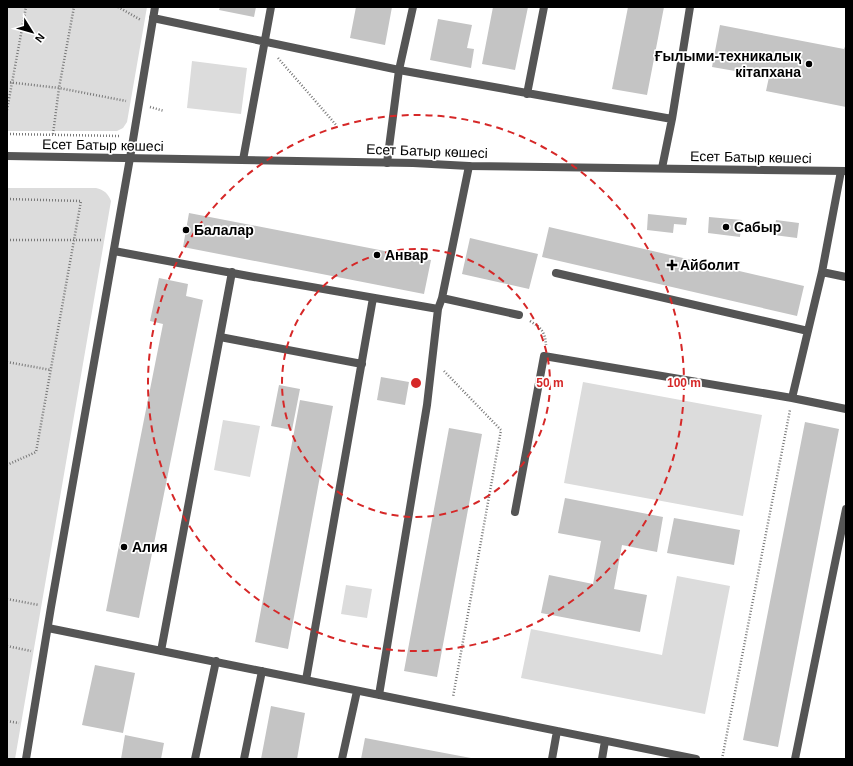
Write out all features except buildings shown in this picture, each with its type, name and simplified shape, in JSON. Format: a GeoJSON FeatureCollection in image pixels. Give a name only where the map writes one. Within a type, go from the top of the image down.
{"type":"FeatureCollection","features":[{"type":"Feature","properties":{"kind":"street"},"geometry":{"type":"LineString","coordinates":[[26,759],[155,7]]}},
{"type":"Feature","properties":{"kind":"street"},"geometry":{"type":"LineString","coordinates":[[243,160],[264,42],[272,7]]}},
{"type":"Feature","properties":{"kind":"street"},"geometry":{"type":"LineString","coordinates":[[387,163],[399,70],[413,7]]}},
{"type":"Feature","properties":{"kind":"street"},"geometry":{"type":"LineString","coordinates":[[527,94],[544,7]]}},
{"type":"Feature","properties":{"kind":"street"},"geometry":{"type":"LineString","coordinates":[[662,168],[672,119],[690,7]]}},
{"type":"Feature","properties":{"kind":"street"},"geometry":{"type":"LineString","coordinates":[[152,22],[264,42],[399,70],[527,94],[672,119]]}},
{"type":"Feature","properties":{"kind":"street","name":"Есет Батыр көшесі"},"geometry":{"type":"LineString","coordinates":[[7,156],[843,172]]}},
{"type":"Feature","properties":{"kind":"street"},"geometry":{"type":"LineString","coordinates":[[379,695],[426,412],[438,309],[442,298],[468,166]]}},
{"type":"Feature","properties":{"kind":"street"},"geometry":{"type":"LineString","coordinates":[[792,398],[822,272],[843,172]]}},
{"type":"Feature","properties":{"kind":"street"},"geometry":{"type":"LineString","coordinates":[[114,251],[438,309]]}},
{"type":"Feature","properties":{"kind":"street"},"geometry":{"type":"LineString","coordinates":[[161,651],[232,272]]}},
{"type":"Feature","properties":{"kind":"street"},"geometry":{"type":"LineString","coordinates":[[822,272],[846,277]]}},
{"type":"Feature","properties":{"kind":"street"},"geometry":{"type":"LineString","coordinates":[[556,273],[808,331]]}},
{"type":"Feature","properties":{"kind":"street"},"geometry":{"type":"LineString","coordinates":[[306,680],[374,298]]}},
{"type":"Feature","properties":{"kind":"street"},"geometry":{"type":"LineString","coordinates":[[442,298],[519,315]]}},
{"type":"Feature","properties":{"kind":"street"},"geometry":{"type":"LineString","coordinates":[[220,337],[362,364]]}},
{"type":"Feature","properties":{"kind":"street"},"geometry":{"type":"LineString","coordinates":[[515,512],[544,356],[792,398],[846,409]]}},
{"type":"Feature","properties":{"kind":"street"},"geometry":{"type":"LineString","coordinates":[[795,759],[846,509]]}},
{"type":"Feature","properties":{"kind":"street"},"geometry":{"type":"LineString","coordinates":[[48,628],[696,759]]}},
{"type":"Feature","properties":{"kind":"street"},"geometry":{"type":"LineString","coordinates":[[195,759],[216,661]]}},
{"type":"Feature","properties":{"kind":"street"},"geometry":{"type":"LineString","coordinates":[[244,759],[262,671]]}},
{"type":"Feature","properties":{"kind":"street"},"geometry":{"type":"LineString","coordinates":[[342,759],[357,691]]}},
{"type":"Feature","properties":{"kind":"street"},"geometry":{"type":"LineString","coordinates":[[552,759],[557,731]]}},
{"type":"Feature","properties":{"kind":"street"},"geometry":{"type":"LineString","coordinates":[[602,759],[605,741]]}},
{"type":"Feature","properties":{"kind":"path"},"geometry":{"type":"LineString","coordinates":[[7,110],[26,7]]}},
{"type":"Feature","properties":{"kind":"path"},"geometry":{"type":"LineString","coordinates":[[53,134],[59,88],[74,7]]}},
{"type":"Feature","properties":{"kind":"path"},"geometry":{"type":"LineString","coordinates":[[118,7],[152,22]]}},
{"type":"Feature","properties":{"kind":"path"},"geometry":{"type":"LineString","coordinates":[[264,42],[337,126]]}},
{"type":"Feature","properties":{"kind":"path"},"geometry":{"type":"LineString","coordinates":[[7,82],[59,88],[139,104],[164,111]]}},
{"type":"Feature","properties":{"kind":"path"},"geometry":{"type":"LineString","coordinates":[[7,134],[134,136]]}},
{"type":"Feature","properties":{"kind":"path"},"geometry":{"type":"LineString","coordinates":[[7,198],[81,201],[36,452],[7,465]]}},
{"type":"Feature","properties":{"kind":"path"},"geometry":{"type":"LineString","coordinates":[[7,240],[116,240]]}},
{"type":"Feature","properties":{"kind":"path"},"geometry":{"type":"LineString","coordinates":[[519,315],[540,327],[545,335],[546,345],[544,356]]}},
{"type":"Feature","properties":{"kind":"path"},"geometry":{"type":"LineString","coordinates":[[432,360],[500,430],[451,709]]}},
{"type":"Feature","properties":{"kind":"path"},"geometry":{"type":"LineString","coordinates":[[7,362],[51,370]]}},
{"type":"Feature","properties":{"kind":"path"},"geometry":{"type":"LineString","coordinates":[[722,759],[792,398]]}},
{"type":"Feature","properties":{"kind":"path"},"geometry":{"type":"LineString","coordinates":[[7,599],[51,607]]}},
{"type":"Feature","properties":{"kind":"path"},"geometry":{"type":"LineString","coordinates":[[7,646],[44,653]]}},
{"type":"Feature","properties":{"kind":"shaded area"},"geometry":{"type":"Polygon","coordinates":[[[7,7],[147,7],[127,122],[123,128],[117,131],[7,131],[7,7]]]}},
{"type":"Feature","properties":{"kind":"shaded area"},"geometry":{"type":"Polygon","coordinates":[[[192,61],[247,68],[241,114],[187,108],[192,61]]]}},
{"type":"Feature","properties":{"kind":"shaded area"},"geometry":{"type":"Polygon","coordinates":[[[7,188],[96,188],[105,192],[111,201],[15,759],[7,759],[7,188]]]}},
{"type":"Feature","properties":{"kind":"shaded area"},"geometry":{"type":"Polygon","coordinates":[[[583,382],[762,415],[743,516],[564,483],[583,382]]]}},
{"type":"Feature","properties":{"kind":"shaded area"},"geometry":{"type":"Polygon","coordinates":[[[223,420],[260,426],[250,477],[214,470],[223,420]]]}},
{"type":"Feature","properties":{"kind":"shaded area"},"geometry":{"type":"Polygon","coordinates":[[[677,576],[730,586],[705,714],[521,678],[531,629],[662,655],[677,576]]]}},
{"type":"Feature","properties":{"kind":"shaded area"},"geometry":{"type":"Polygon","coordinates":[[[346,585],[372,589],[367,618],[341,614],[346,585]]]}},
{"type":"Feature","properties":{"kind":"place","name":"Ғылыми-техникалық кітапхана"},"geometry":{"type":"Point","coordinates":[809,64]}},
{"type":"Feature","properties":{"kind":"place","name":"Сабыр"},"geometry":{"type":"Point","coordinates":[726,227]}},
{"type":"Feature","properties":{"kind":"place","name":"Балалар"},"geometry":{"type":"Point","coordinates":[186,230]}},
{"type":"Feature","properties":{"kind":"place","name":"Анвар"},"geometry":{"type":"Point","coordinates":[377,255]}},
{"type":"Feature","properties":{"kind":"place","name":"Айболит"},"geometry":{"type":"Point","coordinates":[672,265]}},
{"type":"Feature","properties":{"kind":"place","name":"Алия"},"geometry":{"type":"Point","coordinates":[124,547]}}]}
